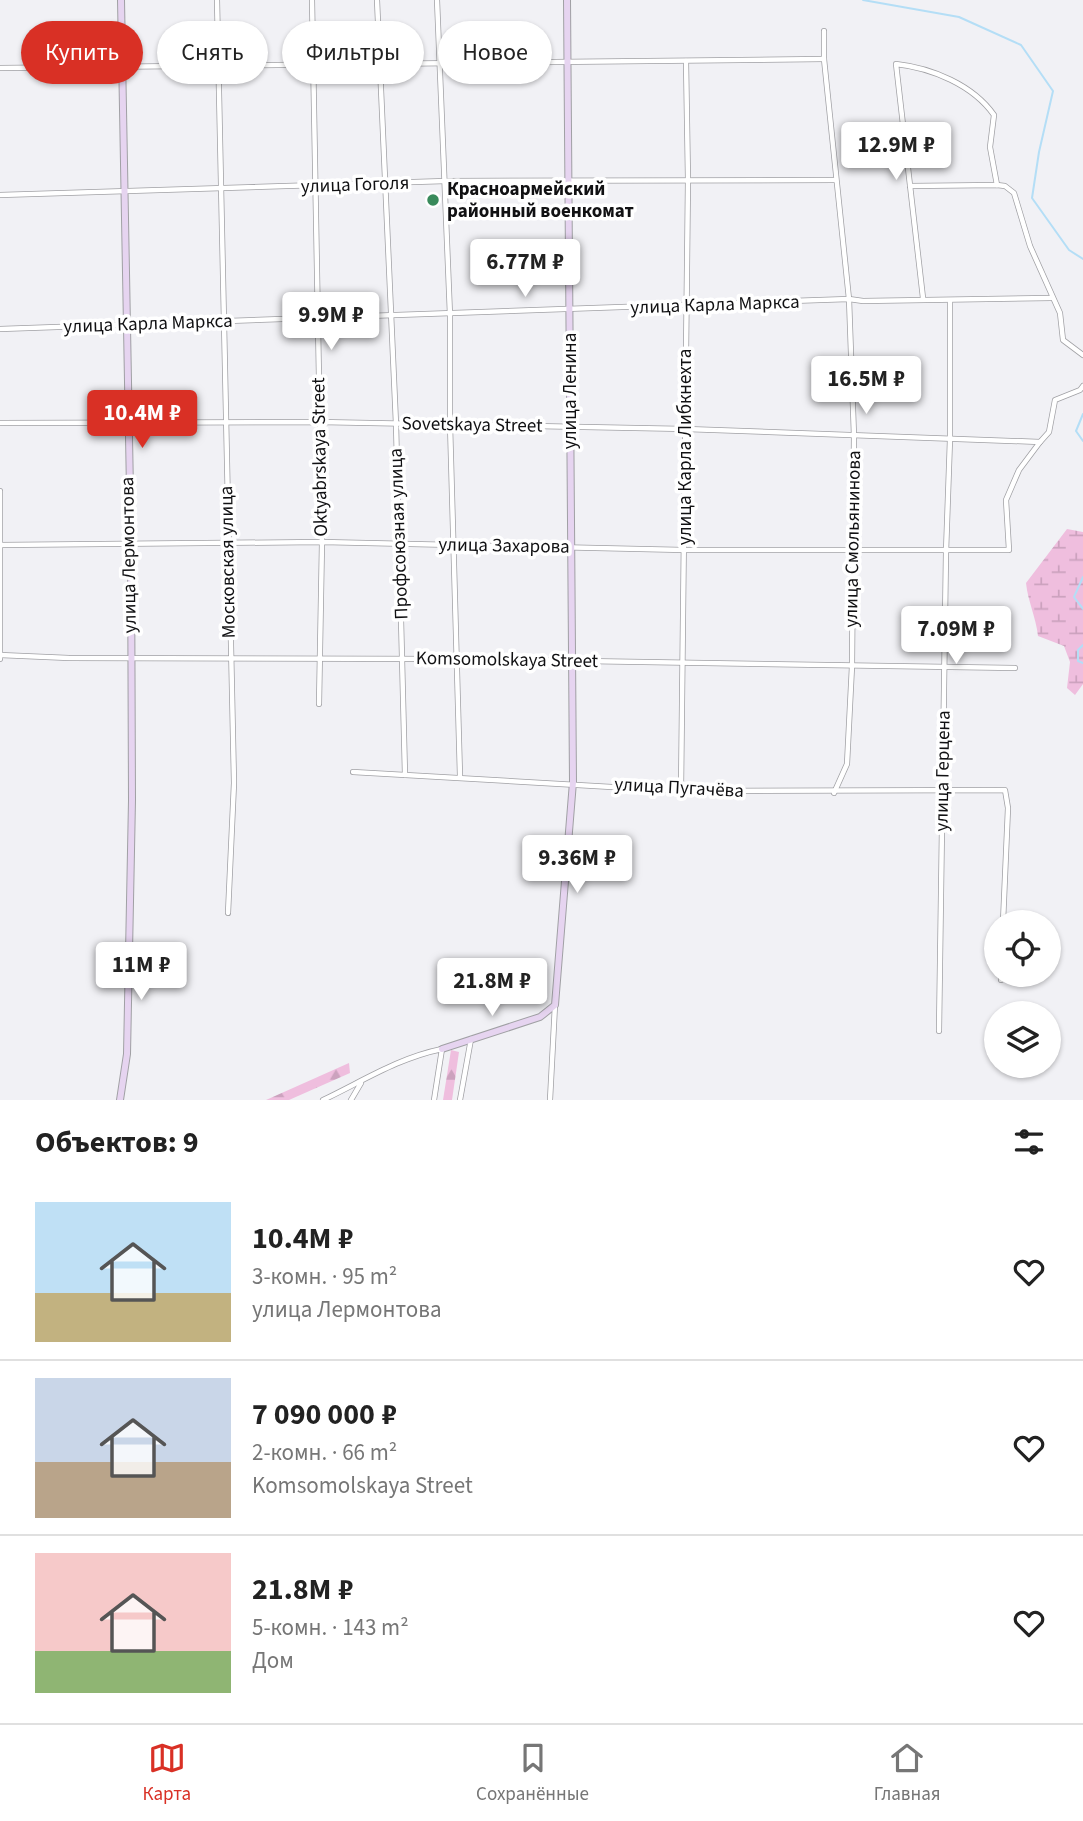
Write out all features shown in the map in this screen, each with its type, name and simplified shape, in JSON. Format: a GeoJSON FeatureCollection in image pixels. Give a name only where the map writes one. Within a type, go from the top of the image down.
{"type":"FeatureCollection","features":[{"type":"Feature","properties":{"kind":"street","name":"улица Лермонтова"},"geometry":{"type":"LineString","coordinates":[[121,0],[122,21]]}},
{"type":"Feature","properties":{"kind":"street","name":"Московская улица"},"geometry":{"type":"LineString","coordinates":[[217,0],[218,21]]}},
{"type":"Feature","properties":{"kind":"street","name":"Oktyabrskaya Street"},"geometry":{"type":"LineString","coordinates":[[313,0],[313,21]]}},
{"type":"Feature","properties":{"kind":"street","name":"Профсоюзная улица"},"geometry":{"type":"LineString","coordinates":[[376,0],[377,21]]}},
{"type":"Feature","properties":{"kind":"street"},"geometry":{"type":"LineString","coordinates":[[437,0],[439,21]]}},
{"type":"Feature","properties":{"kind":"street","name":"улица Ленина"},"geometry":{"type":"LineString","coordinates":[[555,1005],[573,782],[567,0]]}},
{"type":"Feature","properties":{"kind":"street","name":"улица Смольянинова"},"geometry":{"type":"LineString","coordinates":[[824,32],[824,59],[849,299],[854,436],[852,666],[847,764],[834,793]]}},
{"type":"Feature","properties":{"kind":"street"},"geometry":{"type":"LineString","coordinates":[[552,60],[824,59]]}},
{"type":"Feature","properties":{"kind":"street","name":"улица Карла Либкнехта"},"geometry":{"type":"LineString","coordinates":[[681,791],[688,180],[686,61]]}},
{"type":"Feature","properties":{"kind":"street"},"geometry":{"type":"LineString","coordinates":[[923,298],[896,64],[945,76],[985,101],[994,115],[990,147],[997,185]]}},
{"type":"Feature","properties":{"kind":"street"},"geometry":{"type":"LineString","coordinates":[[0,68],[21,68]]}},
{"type":"Feature","properties":{"kind":"street","name":"улица Лермонтова"},"geometry":{"type":"LineString","coordinates":[[120,1100],[127,1054],[130,901],[131,545],[123,84]]}},
{"type":"Feature","properties":{"kind":"street","name":"Московская улица"},"geometry":{"type":"LineString","coordinates":[[219,84],[234,783],[228,913]]}},
{"type":"Feature","properties":{"kind":"street","name":"Oktyabrskaya Street"},"geometry":{"type":"LineString","coordinates":[[314,84],[322,542],[318,704]]}},
{"type":"Feature","properties":{"kind":"street","name":"Профсоюзная улица"},"geometry":{"type":"LineString","coordinates":[[381,84],[396,424],[405,775]]}},
{"type":"Feature","properties":{"kind":"street"},"geometry":{"type":"LineString","coordinates":[[443,84],[460,776]]}},
{"type":"Feature","properties":{"kind":"street","name":"улица Гоголя"},"geometry":{"type":"LineString","coordinates":[[0,195],[221,191],[446,181],[836,180]]}},
{"type":"Feature","properties":{"kind":"street"},"geometry":{"type":"LineString","coordinates":[[910,186],[997,185],[1005,186],[1013,193],[1051,298],[1060,313],[1063,340],[1083,355]]}},
{"type":"Feature","properties":{"kind":"street","name":"улица Карла Маркса"},"geometry":{"type":"LineString","coordinates":[[0,329],[849,299],[1051,298]]}},
{"type":"Feature","properties":{"kind":"street","name":"улица Герцена"},"geometry":{"type":"LineString","coordinates":[[939,1031],[950,300]]}},
{"type":"Feature","properties":{"kind":"street"},"geometry":{"type":"LineString","coordinates":[[1040,442],[1049,432],[1055,400],[1080,390],[1083,386]]}},
{"type":"Feature","properties":{"kind":"street","name":"Sovetskaya Street"},"geometry":{"type":"LineString","coordinates":[[0,423],[450,424],[686,429],[1040,442]]}},
{"type":"Feature","properties":{"kind":"street","name":"улица Захарова"},"geometry":{"type":"LineString","coordinates":[[0,545],[322,542],[684,550],[1009,550],[1006,500],[1020,470],[1040,442]]}},
{"type":"Feature","properties":{"kind":"street"},"geometry":{"type":"LineString","coordinates":[[0,491],[0,656]]}},
{"type":"Feature","properties":{"kind":"street","name":"Komsomolskaya Street"},"geometry":{"type":"LineString","coordinates":[[0,656],[69,659],[130,657],[571,660],[1015,668]]}},
{"type":"Feature","properties":{"kind":"street","name":"улица Пугачёва"},"geometry":{"type":"LineString","coordinates":[[353,772],[573,782],[681,791],[834,793],[1005,790],[1008,808],[1004,910]]}},
{"type":"Feature","properties":{"kind":"street"},"geometry":{"type":"LineString","coordinates":[[323,1100],[413,1055],[442,1049],[540,1017],[555,1005]]}},
{"type":"Feature","properties":{"kind":"street"},"geometry":{"type":"LineString","coordinates":[[550,1100],[555,1005]]}},
{"type":"Feature","properties":{"kind":"street"},"geometry":{"type":"LineString","coordinates":[[460,1100],[471,1039]]}},
{"type":"Feature","properties":{"kind":"street"},"geometry":{"type":"LineString","coordinates":[[434,1100],[442,1049]]}},
{"type":"Feature","properties":{"kind":"street"},"geometry":{"type":"LineString","coordinates":[[351,1100],[362,1081]]}},
{"type":"Feature","properties":{"kind":"green space"},"geometry":{"type":"Polygon","coordinates":[[[1067,529],[1083,532],[1083,684],[1075,695],[1067,688],[1070,662],[1064,646],[1038,636],[1026,583],[1067,529]]]}},
{"type":"Feature","properties":{"kind":"green space"},"geometry":{"type":"Polygon","coordinates":[[[451,1050],[459,1052],[452,1100],[443,1100],[451,1050]]]}},
{"type":"Feature","properties":{"kind":"green space"},"geometry":{"type":"Polygon","coordinates":[[[349,1063],[350,1073],[289,1100],[266,1100],[349,1063]]]}},
{"type":"Feature","properties":{"kind":"waterway"},"geometry":{"type":"LineString","coordinates":[[863,0],[959,17],[1021,45],[1053,91],[1032,198],[1069,250],[1083,259]]}},
{"type":"Feature","properties":{"kind":"waterway"},"geometry":{"type":"LineString","coordinates":[[1083,414],[1076,431],[1083,441]]}},
{"type":"Feature","properties":{"kind":"waterway"},"geometry":{"type":"LineString","coordinates":[[1083,577],[1074,597],[1083,609]]}},
{"type":"Feature","properties":{"kind":"waterway"},"geometry":{"type":"LineString","coordinates":[[1083,645],[1078,650],[1078,661],[1083,663]]}},
{"type":"Feature","properties":{"kind":"place","name":"Красноармейский районный военкомат"},"geometry":{"type":"Point","coordinates":[433,200]}}]}
